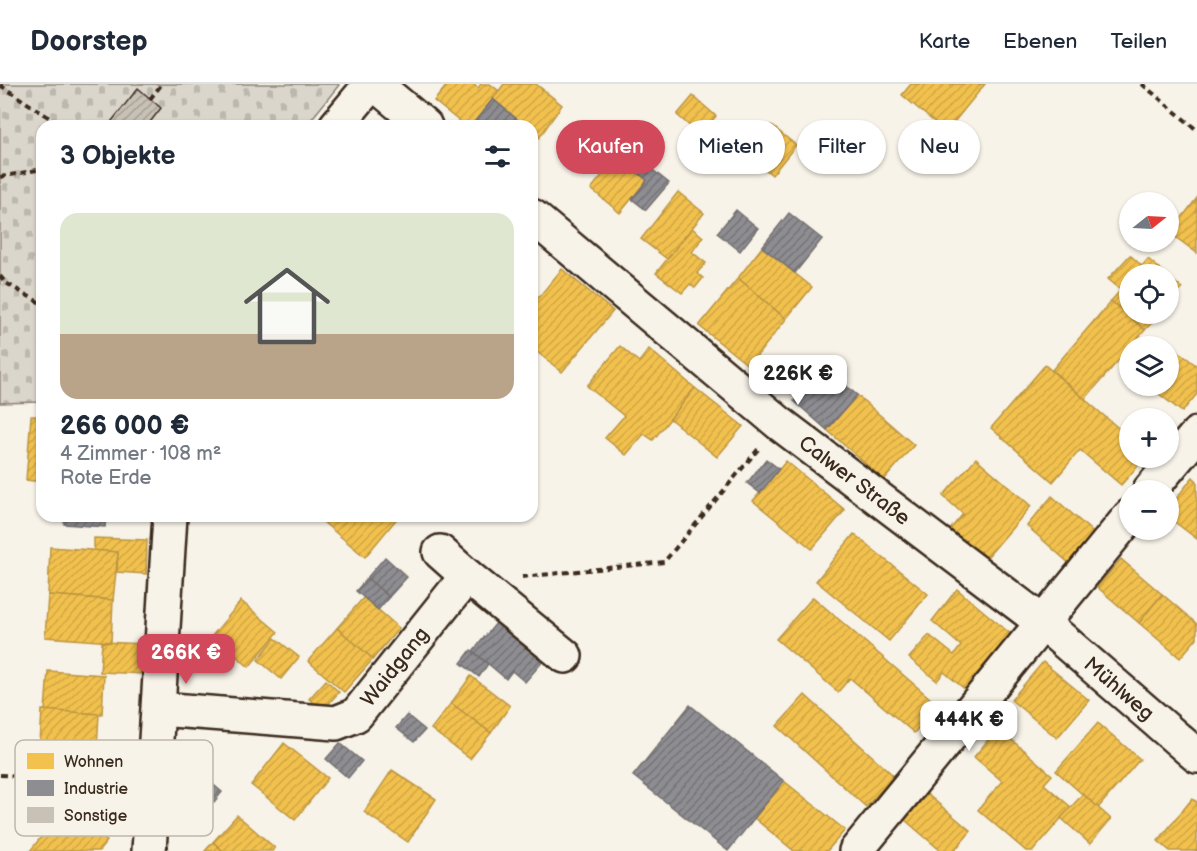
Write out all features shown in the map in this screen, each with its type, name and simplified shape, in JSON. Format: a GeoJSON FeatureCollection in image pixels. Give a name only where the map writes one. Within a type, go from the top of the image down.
{"type":"FeatureCollection","features":[{"type":"Feature","properties":{"kind":"street"},"geometry":{"type":"LineString","coordinates":[[341,120],[373,84],[418,120]]}},
{"type":"Feature","properties":{"kind":"street","name":"Calwer Straße"},"geometry":{"type":"LineString","coordinates":[[538,221],[779,423],[1042,622]]}},
{"type":"Feature","properties":{"kind":"street"},"geometry":{"type":"LineString","coordinates":[[1158,480],[1197,434]]}},
{"type":"Feature","properties":{"kind":"street"},"geometry":{"type":"LineString","coordinates":[[156,740],[170,522]]}},
{"type":"Feature","properties":{"kind":"street"},"geometry":{"type":"LineString","coordinates":[[856,851],[1119,529]]}},
{"type":"Feature","properties":{"kind":"street"},"geometry":{"type":"LineString","coordinates":[[440,552],[565,656]]}},
{"type":"Feature","properties":{"kind":"street","name":"Waidgang"},"geometry":{"type":"LineString","coordinates":[[159,709],[336,723],[356,715],[467,576]]}},
{"type":"Feature","properties":{"kind":"street","name":"Mühlweg"},"geometry":{"type":"LineString","coordinates":[[1042,622],[1197,756]]}},
{"type":"Feature","properties":{"kind":"street"},"geometry":{"type":"LineString","coordinates":[[149,851],[150,836]]}},
{"type":"Feature","properties":{"kind":"path"},"geometry":{"type":"LineString","coordinates":[[150,99],[162,84]]}},
{"type":"Feature","properties":{"kind":"path"},"geometry":{"type":"LineString","coordinates":[[1142,84],[1197,130]]}},
{"type":"Feature","properties":{"kind":"path"},"geometry":{"type":"LineString","coordinates":[[0,86],[53,120]]}},
{"type":"Feature","properties":{"kind":"path"},"geometry":{"type":"LineString","coordinates":[[0,177],[36,170]]}},
{"type":"Feature","properties":{"kind":"path"},"geometry":{"type":"LineString","coordinates":[[0,276],[6,283],[36,300]]}},
{"type":"Feature","properties":{"kind":"path"},"geometry":{"type":"LineString","coordinates":[[518,578],[664,562],[779,423]]}},
{"type":"Feature","properties":{"kind":"path"},"geometry":{"type":"LineString","coordinates":[[0,775],[15,776]]}},
{"type":"Feature","properties":{"kind":"green space"},"geometry":{"type":"Polygon","coordinates":[[[0,84],[339,85],[311,120],[36,120],[36,402],[0,403],[0,84]]]}},
{"type":"Feature","properties":{"kind":"building: Wohnen"},"geometry":{"type":"Polygon","coordinates":[[[448,84],[473,84],[478,88],[481,84],[490,84],[499,91],[476,120],[458,120],[434,101],[448,84]]]}},
{"type":"Feature","properties":{"kind":"building: Wohnen"},"geometry":{"type":"Polygon","coordinates":[[[504,84],[536,84],[562,105],[539,138],[538,120],[518,120],[493,99],[504,84]]]}},
{"type":"Feature","properties":{"kind":"building: Wohnen"},"geometry":{"type":"Polygon","coordinates":[[[911,84],[985,84],[956,120],[932,120],[902,95],[911,84]]]}},
{"type":"Feature","properties":{"kind":"building: Wohnen"},"geometry":{"type":"Polygon","coordinates":[[[693,96],[716,116],[713,120],[683,120],[677,115],[693,96]]]}},
{"type":"Feature","properties":{"kind":"building: Wohnen"},"geometry":{"type":"Polygon","coordinates":[[[785,136],[796,145],[785,159],[785,136]]]}},
{"type":"Feature","properties":{"kind":"building: Wohnen"},"geometry":{"type":"Polygon","coordinates":[[[603,174],[640,174],[647,180],[620,213],[591,189],[603,174]]]}},
{"type":"Feature","properties":{"kind":"building: Wohnen"},"geometry":{"type":"Polygon","coordinates":[[[678,192],[704,213],[667,259],[641,239],[678,192]]]}},
{"type":"Feature","properties":{"kind":"building: Wohnen"},"geometry":{"type":"Polygon","coordinates":[[[1197,198],[1197,253],[1179,240],[1179,221],[1197,198]]]}},
{"type":"Feature","properties":{"kind":"building: Wohnen"},"geometry":{"type":"Polygon","coordinates":[[[692,228],[703,237],[692,252],[706,263],[697,273],[703,278],[695,288],[690,284],[682,293],[656,273],[692,228]]]}},
{"type":"Feature","properties":{"kind":"building: Wohnen"},"geometry":{"type":"Polygon","coordinates":[[[762,247],[812,287],[786,319],[738,278],[762,247]]]}},
{"type":"Feature","properties":{"kind":"building: Wohnen"},"geometry":{"type":"Polygon","coordinates":[[[1130,255],[1140,264],[1122,264],[1130,255]]]}},
{"type":"Feature","properties":{"kind":"building: Wohnen"},"geometry":{"type":"Polygon","coordinates":[[[1148,259],[1154,264],[1144,264],[1148,259]]]}},
{"type":"Feature","properties":{"kind":"building: Wohnen"},"geometry":{"type":"Polygon","coordinates":[[[1119,267],[1119,288],[1108,279],[1119,267]]]}},
{"type":"Feature","properties":{"kind":"building: Wohnen"},"geometry":{"type":"Polygon","coordinates":[[[562,269],[613,311],[562,372],[538,353],[538,298],[562,269]]]}},
{"type":"Feature","properties":{"kind":"building: Wohnen"},"geometry":{"type":"Polygon","coordinates":[[[738,278],[786,319],[749,366],[699,326],[738,278]]]}},
{"type":"Feature","properties":{"kind":"building: Wohnen"},"geometry":{"type":"Polygon","coordinates":[[[1119,292],[1119,308],[1111,301],[1119,292]]]}},
{"type":"Feature","properties":{"kind":"building: Wohnen"},"geometry":{"type":"Polygon","coordinates":[[[1111,301],[1119,308],[1119,324],[1138,324],[1145,330],[1140,336],[1119,336],[1119,360],[1085,399],[1052,370],[1111,301]]]}},
{"type":"Feature","properties":{"kind":"building: Wohnen"},"geometry":{"type":"Polygon","coordinates":[[[1138,324],[1151,324],[1145,330],[1138,324]]]}},
{"type":"Feature","properties":{"kind":"building: Wohnen"},"geometry":{"type":"Polygon","coordinates":[[[620,346],[639,362],[649,349],[695,388],[653,440],[644,434],[626,455],[605,438],[624,416],[587,386],[620,346]]]}},
{"type":"Feature","properties":{"kind":"building: Wohnen"},"geometry":{"type":"Polygon","coordinates":[[[1179,352],[1197,366],[1197,394],[1182,412],[1162,396],[1179,396],[1179,352]]]}},
{"type":"Feature","properties":{"kind":"building: Wohnen"},"geometry":{"type":"Polygon","coordinates":[[[1045,365],[1119,429],[1119,468],[1136,468],[1125,480],[1119,480],[1119,483],[1080,450],[1053,482],[991,428],[1045,365]]]}},
{"type":"Feature","properties":{"kind":"building: Wohnen"},"geometry":{"type":"Polygon","coordinates":[[[695,388],[743,426],[717,457],[670,419],[695,388]]]}},
{"type":"Feature","properties":{"kind":"building: Wohnen"},"geometry":{"type":"Polygon","coordinates":[[[857,395],[914,445],[884,480],[827,430],[857,395]]]}},
{"type":"Feature","properties":{"kind":"building: Wohnen"},"geometry":{"type":"Polygon","coordinates":[[[31,416],[36,416],[36,481],[26,480],[31,416]]]}},
{"type":"Feature","properties":{"kind":"building: Wohnen"},"geometry":{"type":"Polygon","coordinates":[[[976,458],[1031,506],[983,562],[948,532],[963,514],[943,496],[976,458]]]}},
{"type":"Feature","properties":{"kind":"building: Wohnen"},"geometry":{"type":"Polygon","coordinates":[[[786,461],[845,510],[812,549],[753,501],[786,461]]]}},
{"type":"Feature","properties":{"kind":"building: Wohnen"},"geometry":{"type":"Polygon","coordinates":[[[1193,477],[1197,481],[1197,539],[1179,525],[1179,495],[1193,477]]]}},
{"type":"Feature","properties":{"kind":"building: Wohnen"},"geometry":{"type":"Polygon","coordinates":[[[1052,496],[1097,536],[1072,566],[1027,526],[1052,496]]]}},
{"type":"Feature","properties":{"kind":"building: Wohnen"},"geometry":{"type":"Polygon","coordinates":[[[323,522],[394,522],[365,557],[323,522]]]}},
{"type":"Feature","properties":{"kind":"building: Wohnen"},"geometry":{"type":"Polygon","coordinates":[[[854,534],[928,594],[889,641],[816,581],[854,534]]]}},
{"type":"Feature","properties":{"kind":"building: Wohnen"},"geometry":{"type":"Polygon","coordinates":[[[94,538],[147,540],[146,574],[117,572],[118,552],[94,551],[94,538]]]}},
{"type":"Feature","properties":{"kind":"building: Wohnen"},"geometry":{"type":"Polygon","coordinates":[[[50,547],[118,552],[113,600],[48,595],[50,547]]]}},
{"type":"Feature","properties":{"kind":"building: Wohnen"},"geometry":{"type":"Polygon","coordinates":[[[1121,559],[1162,594],[1139,623],[1097,587],[1121,559]]]}},
{"type":"Feature","properties":{"kind":"building: Wohnen"},"geometry":{"type":"Polygon","coordinates":[[[957,589],[1012,635],[967,691],[944,672],[937,681],[909,658],[929,635],[954,655],[961,646],[932,621],[957,589]]]}},
{"type":"Feature","properties":{"kind":"building: Wohnen"},"geometry":{"type":"Polygon","coordinates":[[[1162,594],[1197,624],[1197,638],[1180,658],[1139,623],[1162,594]]]}},
{"type":"Feature","properties":{"kind":"building: Wohnen"},"geometry":{"type":"Polygon","coordinates":[[[48,595],[113,600],[111,642],[45,637],[48,595]]]}},
{"type":"Feature","properties":{"kind":"building: Wohnen"},"geometry":{"type":"Polygon","coordinates":[[[364,597],[399,628],[373,659],[337,628],[364,597]]]}},
{"type":"Feature","properties":{"kind":"building: Wohnen"},"geometry":{"type":"Polygon","coordinates":[[[813,597],[938,705],[914,733],[850,678],[838,692],[776,639],[813,597]]]}},
{"type":"Feature","properties":{"kind":"building: Wohnen"},"geometry":{"type":"Polygon","coordinates":[[[241,601],[278,632],[249,667],[212,636],[241,601]]]}},
{"type":"Feature","properties":{"kind":"building: Wohnen"},"geometry":{"type":"Polygon","coordinates":[[[337,628],[373,659],[344,692],[308,661],[337,628]]]}},
{"type":"Feature","properties":{"kind":"building: Wohnen"},"geometry":{"type":"Polygon","coordinates":[[[275,638],[299,657],[281,679],[258,660],[275,638]]]}},
{"type":"Feature","properties":{"kind":"building: Wohnen"},"geometry":{"type":"Polygon","coordinates":[[[102,642],[145,644],[144,674],[100,672],[102,642]]]}},
{"type":"Feature","properties":{"kind":"building: Wohnen"},"geometry":{"type":"Polygon","coordinates":[[[1043,662],[1089,700],[1057,738],[1011,700],[1043,662]]]}},
{"type":"Feature","properties":{"kind":"building: Wohnen"},"geometry":{"type":"Polygon","coordinates":[[[48,671],[104,675],[102,714],[45,711],[48,671]]]}},
{"type":"Feature","properties":{"kind":"building: Wohnen"},"geometry":{"type":"Polygon","coordinates":[[[471,676],[510,706],[491,733],[451,703],[471,676]]]}},
{"type":"Feature","properties":{"kind":"building: Wohnen"},"geometry":{"type":"Polygon","coordinates":[[[326,680],[339,692],[323,710],[309,699],[326,680]]]}},
{"type":"Feature","properties":{"kind":"building: Wohnen"},"geometry":{"type":"Polygon","coordinates":[[[805,695],[894,776],[866,807],[777,726],[805,695]]]}},
{"type":"Feature","properties":{"kind":"building: Wohnen"},"geometry":{"type":"Polygon","coordinates":[[[451,703],[491,733],[470,759],[431,729],[451,703]]]}},
{"type":"Feature","properties":{"kind":"building: Wohnen"},"geometry":{"type":"Polygon","coordinates":[[[42,710],[99,714],[97,740],[40,740],[42,710]]]}},
{"type":"Feature","properties":{"kind":"building: Wohnen"},"geometry":{"type":"Polygon","coordinates":[[[1098,723],[1140,759],[1098,808],[1056,771],[1098,723]]]}},
{"type":"Feature","properties":{"kind":"building: Wohnen"},"geometry":{"type":"Polygon","coordinates":[[[998,728],[1052,775],[1044,784],[1071,807],[1033,851],[1026,851],[978,810],[1002,781],[974,757],[998,728]]]}},
{"type":"Feature","properties":{"kind":"building: Wohnen"},"geometry":{"type":"Polygon","coordinates":[[[284,743],[328,778],[295,820],[251,785],[284,743]]]}},
{"type":"Feature","properties":{"kind":"building: Wohnen"},"geometry":{"type":"Polygon","coordinates":[[[392,770],[436,799],[408,842],[364,812],[392,770]]]}},
{"type":"Feature","properties":{"kind":"building: Wohnen"},"geometry":{"type":"Polygon","coordinates":[[[784,781],[845,830],[827,851],[794,851],[754,818],[784,781]]]}},
{"type":"Feature","properties":{"kind":"building: Wohnen"},"geometry":{"type":"Polygon","coordinates":[[[927,794],[971,831],[954,851],[941,851],[905,820],[927,794]]]}},
{"type":"Feature","properties":{"kind":"building: Wohnen"},"geometry":{"type":"Polygon","coordinates":[[[1083,794],[1111,819],[1090,844],[1061,818],[1083,794]]]}},
{"type":"Feature","properties":{"kind":"building: Wohnen"},"geometry":{"type":"Polygon","coordinates":[[[1192,799],[1197,802],[1197,851],[1170,851],[1158,841],[1192,799]]]}},
{"type":"Feature","properties":{"kind":"building: Wohnen"},"geometry":{"type":"Polygon","coordinates":[[[237,815],[275,848],[272,851],[223,851],[213,842],[237,815]]]}},
{"type":"Feature","properties":{"kind":"building: Wohnen"},"geometry":{"type":"Polygon","coordinates":[[[42,836],[101,836],[107,841],[99,851],[30,851],[42,836]]]}},
{"type":"Feature","properties":{"kind":"building: Wohnen"},"geometry":{"type":"Polygon","coordinates":[[[213,842],[223,851],[205,851],[213,842]]]}},
{"type":"Feature","properties":{"kind":"building: Industrie"},"geometry":{"type":"Polygon","coordinates":[[[493,99],[518,120],[476,120],[493,99]]]}},
{"type":"Feature","properties":{"kind":"building: Industrie"},"geometry":{"type":"Polygon","coordinates":[[[640,174],[658,174],[669,183],[646,210],[632,199],[647,180],[640,174]]]}},
{"type":"Feature","properties":{"kind":"building: Industrie"},"geometry":{"type":"Polygon","coordinates":[[[736,210],[758,228],[740,251],[717,233],[736,210]]]}},
{"type":"Feature","properties":{"kind":"building: Industrie"},"geometry":{"type":"Polygon","coordinates":[[[789,213],[822,239],[795,273],[762,247],[789,213]]]}},
{"type":"Feature","properties":{"kind":"building: Industrie"},"geometry":{"type":"Polygon","coordinates":[[[823,366],[857,395],[827,430],[794,401],[823,366]]]}},
{"type":"Feature","properties":{"kind":"building: Industrie"},"geometry":{"type":"Polygon","coordinates":[[[766,459],[779,469],[760,493],[747,483],[766,459]]]}},
{"type":"Feature","properties":{"kind":"building: Industrie"},"geometry":{"type":"Polygon","coordinates":[[[64,522],[105,522],[105,527],[64,524],[64,522]]]}},
{"type":"Feature","properties":{"kind":"building: Industrie"},"geometry":{"type":"Polygon","coordinates":[[[385,557],[407,577],[389,597],[367,578],[385,557]]]}},
{"type":"Feature","properties":{"kind":"building: Industrie"},"geometry":{"type":"Polygon","coordinates":[[[367,578],[389,597],[378,610],[356,591],[367,578]]]}},
{"type":"Feature","properties":{"kind":"building: Industrie"},"geometry":{"type":"Polygon","coordinates":[[[497,622],[544,660],[525,682],[512,671],[506,679],[473,651],[497,622]]]}},
{"type":"Feature","properties":{"kind":"building: Industrie"},"geometry":{"type":"Polygon","coordinates":[[[471,650],[488,664],[479,677],[461,663],[471,650]]]}},
{"type":"Feature","properties":{"kind":"building: Industrie"},"geometry":{"type":"Polygon","coordinates":[[[690,705],[784,781],[728,851],[633,776],[690,705]]]}},
{"type":"Feature","properties":{"kind":"building: Industrie"},"geometry":{"type":"Polygon","coordinates":[[[407,715],[425,730],[414,742],[396,728],[407,715]]]}},
{"type":"Feature","properties":{"kind":"building: Industrie"},"geometry":{"type":"Polygon","coordinates":[[[340,743],[362,761],[348,778],[326,759],[340,743]]]}},
{"type":"Feature","properties":{"kind":"building: Industrie"},"geometry":{"type":"Polygon","coordinates":[[[213,784],[222,792],[213,801],[213,784]]]}},
{"type":"Feature","properties":{"kind":"building: Sonstige"},"geometry":{"type":"Polygon","coordinates":[[[138,88],[161,108],[152,120],[113,120],[138,88]]]}}]}
